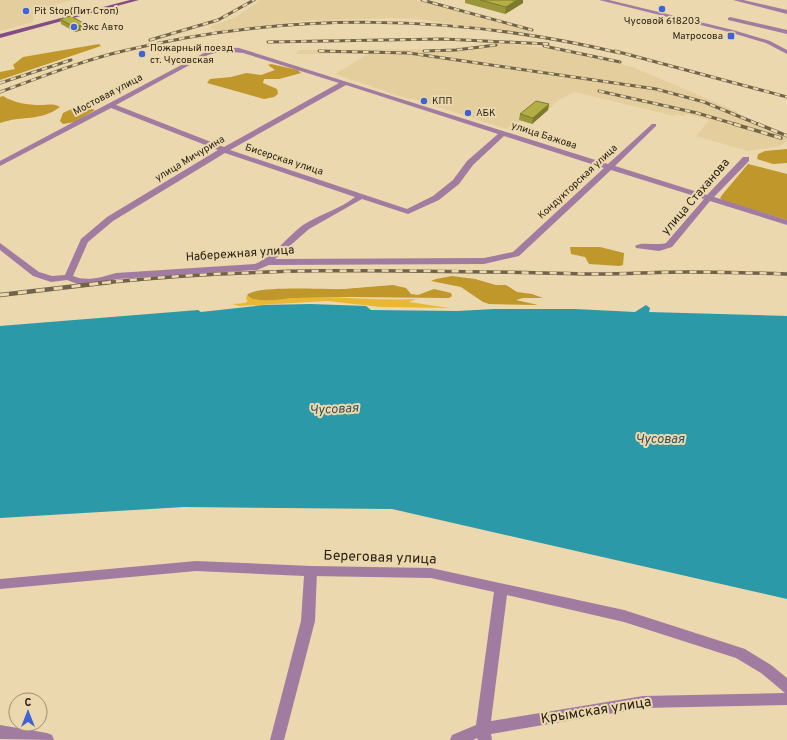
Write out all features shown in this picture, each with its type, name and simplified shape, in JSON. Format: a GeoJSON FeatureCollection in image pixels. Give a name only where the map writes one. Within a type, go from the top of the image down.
{"type":"FeatureCollection","features":[{"type":"Feature","properties":{"kind":"main road"},"geometry":{"type":"LineString","coordinates":[[0,36],[136,0]]}},
{"type":"Feature","properties":{"kind":"street"},"geometry":{"type":"LineString","coordinates":[[602,0],[739,33],[768,42],[787,52]]}},
{"type":"Feature","properties":{"kind":"street"},"geometry":{"type":"LineString","coordinates":[[736,0],[787,12]]}},
{"type":"Feature","properties":{"kind":"street"},"geometry":{"type":"LineString","coordinates":[[730,19],[787,32]]}},
{"type":"Feature","properties":{"kind":"street","name":"улица Бажова"},"geometry":{"type":"LineString","coordinates":[[226,49],[250,53],[787,223]]}},
{"type":"Feature","properties":{"kind":"street","name":"Мостовая улица"},"geometry":{"type":"LineString","coordinates":[[0,164],[206,54],[226,49]]}},
{"type":"Feature","properties":{"kind":"street","name":"улица Мичурина"},"geometry":{"type":"LineString","coordinates":[[68,277],[84,241],[110,219],[224,150],[345,83]]}},
{"type":"Feature","properties":{"kind":"street","name":"Бисерская улица"},"geometry":{"type":"LineString","coordinates":[[110,105],[224,150],[408,212],[436,198],[456,182],[470,163],[502,134]]}},
{"type":"Feature","properties":{"kind":"street","name":"Кондукторская улица"},"geometry":{"type":"LineString","coordinates":[[516,254],[654,125]]}},
{"type":"Feature","properties":{"kind":"street","name":"улица Стаханова"},"geometry":{"type":"LineString","coordinates":[[639,246],[659,248],[669,245],[708,199],[746,159]]}},
{"type":"Feature","properties":{"kind":"street"},"geometry":{"type":"LineString","coordinates":[[268,262],[289,240],[315,222],[355,202],[361,196]]}},
{"type":"Feature","properties":{"kind":"street","name":"Набережная улица"},"geometry":{"type":"LineString","coordinates":[[0,246],[36,274],[51,279],[68,277],[80,282],[102,280],[116,276],[257,267],[268,262],[462,262],[484,261],[516,254]]}},
{"type":"Feature","properties":{"kind":"street","name":"Береговая улица"},"geometry":{"type":"LineString","coordinates":[[0,584],[196,566],[311,571],[431,573],[624,616],[740,653],[766,669],[787,687]]}},
{"type":"Feature","properties":{"kind":"street"},"geometry":{"type":"LineString","coordinates":[[277,740],[308,621],[311,571]]}},
{"type":"Feature","properties":{"kind":"street"},"geometry":{"type":"LineString","coordinates":[[484,734],[501,589]]}},
{"type":"Feature","properties":{"kind":"street","name":"Крымская улица"},"geometry":{"type":"LineString","coordinates":[[457,740],[643,702],[787,699]]}},
{"type":"Feature","properties":{"kind":"street"},"geometry":{"type":"LineString","coordinates":[[0,732],[48,740]]}},
{"type":"Feature","properties":{"kind":"shaded area"},"geometry":{"type":"Polygon","coordinates":[[[0,0],[72,0],[34,11],[33,22],[0,31],[0,0]]]}},
{"type":"Feature","properties":{"kind":"shaded area"},"geometry":{"type":"Polygon","coordinates":[[[261,0],[415,0],[531,30],[528,33],[414,19],[390,18],[300,21],[216,31],[210,27],[236,17],[261,0]]]}},
{"type":"Feature","properties":{"kind":"shaded area"},"geometry":{"type":"Polygon","coordinates":[[[507,43],[595,57],[635,68],[738,112],[734,115],[787,137],[787,141],[781,146],[748,151],[696,136],[709,120],[686,114],[684,116],[676,114],[674,116],[575,92],[560,99],[532,124],[523,121],[513,124],[506,129],[411,98],[408,99],[335,74],[368,54],[295,54],[300,50],[442,49],[507,43]]]}},
{"type":"Feature","properties":{"kind":"shaded area"},"geometry":{"type":"Polygon","coordinates":[[[99,44],[101,46],[0,80],[0,72],[15,69],[13,65],[23,57],[99,44]]]}},
{"type":"Feature","properties":{"kind":"shaded area"},"geometry":{"type":"Polygon","coordinates":[[[271,64],[298,70],[301,73],[279,79],[264,79],[263,83],[277,89],[278,94],[274,97],[264,99],[207,83],[210,79],[231,77],[246,73],[261,75],[275,70],[268,65],[271,64]]]}},
{"type":"Feature","properties":{"kind":"shaded area"},"geometry":{"type":"Polygon","coordinates":[[[3,96],[21,103],[53,105],[60,107],[53,112],[38,117],[16,119],[0,123],[0,97],[3,96]]]}},
{"type":"Feature","properties":{"kind":"shaded area"},"geometry":{"type":"Polygon","coordinates":[[[80,105],[95,110],[75,122],[63,124],[60,121],[63,113],[80,105]]]}},
{"type":"Feature","properties":{"kind":"shaded area"},"geometry":{"type":"Polygon","coordinates":[[[787,149],[787,163],[773,164],[757,159],[758,154],[765,151],[787,149]]]}},
{"type":"Feature","properties":{"kind":"shaded area"},"geometry":{"type":"Polygon","coordinates":[[[748,164],[787,174],[787,220],[722,200],[720,198],[748,164]]]}},
{"type":"Feature","properties":{"kind":"shaded area"},"geometry":{"type":"Polygon","coordinates":[[[570,247],[600,247],[624,253],[623,265],[589,264],[585,257],[571,254],[570,247]]]}},
{"type":"Feature","properties":{"kind":"shaded area"},"geometry":{"type":"Polygon","coordinates":[[[452,276],[475,279],[496,285],[506,285],[517,292],[532,294],[543,298],[523,298],[516,300],[538,305],[489,304],[483,302],[461,287],[431,281],[452,276]]]}},
{"type":"Feature","properties":{"kind":"shaded area"},"geometry":{"type":"Polygon","coordinates":[[[393,285],[406,288],[411,294],[418,295],[434,289],[451,293],[452,296],[449,298],[335,297],[256,300],[247,295],[264,290],[278,289],[344,289],[393,285]]]}},
{"type":"Feature","properties":{"kind":"shaded area"},"geometry":{"type":"Polygon","coordinates":[[[247,295],[251,298],[262,300],[309,297],[416,299],[409,302],[449,308],[381,307],[327,301],[239,306],[232,304],[245,303],[248,301],[246,299],[247,295]]]}},
{"type":"Feature","properties":{"kind":"water","name":"Чусовая"},"geometry":{"type":"Polygon","coordinates":[[[311,304],[366,306],[371,310],[457,311],[494,309],[575,309],[635,312],[646,305],[650,308],[649,312],[787,316],[787,599],[392,509],[184,507],[0,518],[0,326],[198,310],[201,312],[264,305],[311,304]]]}},
{"type":"Feature","properties":{"kind":"building"},"geometry":{"type":"Polygon","coordinates":[[[480,0],[517,0],[506,7],[480,0]]]}},
{"type":"Feature","properties":{"kind":"building"},"geometry":{"type":"Polygon","coordinates":[[[71,16],[85,24],[74,27],[60,19],[71,16]]]}},
{"type":"Feature","properties":{"kind":"building"},"geometry":{"type":"Polygon","coordinates":[[[536,101],[549,104],[533,118],[520,114],[536,101]]]}},
{"type":"Feature","properties":{"kind":"railway"},"geometry":{"type":"LineString","coordinates":[[150,40],[218,20],[254,0]]}},
{"type":"Feature","properties":{"kind":"railway"},"geometry":{"type":"LineString","coordinates":[[422,0],[532,30]]}},
{"type":"Feature","properties":{"kind":"railway"},"geometry":{"type":"LineString","coordinates":[[0,92],[76,64],[123,51],[185,38],[247,29],[309,24],[372,22],[434,25],[496,31],[558,40],[620,53]]}},
{"type":"Feature","properties":{"kind":"railway"},"geometry":{"type":"LineString","coordinates":[[268,42],[443,39],[548,44]]}},
{"type":"Feature","properties":{"kind":"railway"},"geometry":{"type":"LineString","coordinates":[[424,51],[456,50],[496,45]]}},
{"type":"Feature","properties":{"kind":"railway"},"geometry":{"type":"LineString","coordinates":[[544,46],[620,62]]}},
{"type":"Feature","properties":{"kind":"railway"},"geometry":{"type":"LineString","coordinates":[[319,51],[409,53],[656,89],[704,102],[760,125]]}},
{"type":"Feature","properties":{"kind":"railway"},"geometry":{"type":"LineString","coordinates":[[615,51],[787,97]]}},
{"type":"Feature","properties":{"kind":"railway"},"geometry":{"type":"LineString","coordinates":[[0,83],[71,60]]}},
{"type":"Feature","properties":{"kind":"railway"},"geometry":{"type":"LineString","coordinates":[[599,91],[697,113],[738,125]]}},
{"type":"Feature","properties":{"kind":"railway"},"geometry":{"type":"LineString","coordinates":[[734,124],[781,138]]}},
{"type":"Feature","properties":{"kind":"railway"},"geometry":{"type":"LineString","coordinates":[[758,124],[787,136]]}},
{"type":"Feature","properties":{"kind":"railway"},"geometry":{"type":"LineString","coordinates":[[105,283],[164,277],[288,271],[598,274],[724,272],[787,274]]}},
{"type":"Feature","properties":{"kind":"railway"},"geometry":{"type":"LineString","coordinates":[[105,283],[111,282]]}},
{"type":"Feature","properties":{"kind":"railway"},"geometry":{"type":"LineString","coordinates":[[0,295],[105,283]]}},
{"type":"Feature","properties":{"kind":"place","name":"Чусовой 618203"},"geometry":{"type":"Point","coordinates":[662,9]}},
{"type":"Feature","properties":{"kind":"place","name":"Pit Stop(Пит Стоп)"},"geometry":{"type":"Point","coordinates":[26,11]}},
{"type":"Feature","properties":{"kind":"place","name":"Экс Авто"},"geometry":{"type":"Point","coordinates":[74,27]}},
{"type":"Feature","properties":{"kind":"place","name":"Матросова"},"geometry":{"type":"Point","coordinates":[731,36]}},
{"type":"Feature","properties":{"kind":"place","name":"Пожарный поезд ст. Чусовская"},"geometry":{"type":"Point","coordinates":[142,54]}},
{"type":"Feature","properties":{"kind":"place","name":"КПП"},"geometry":{"type":"Point","coordinates":[424,101]}},
{"type":"Feature","properties":{"kind":"place","name":"АБК"},"geometry":{"type":"Point","coordinates":[468,113]}}]}
